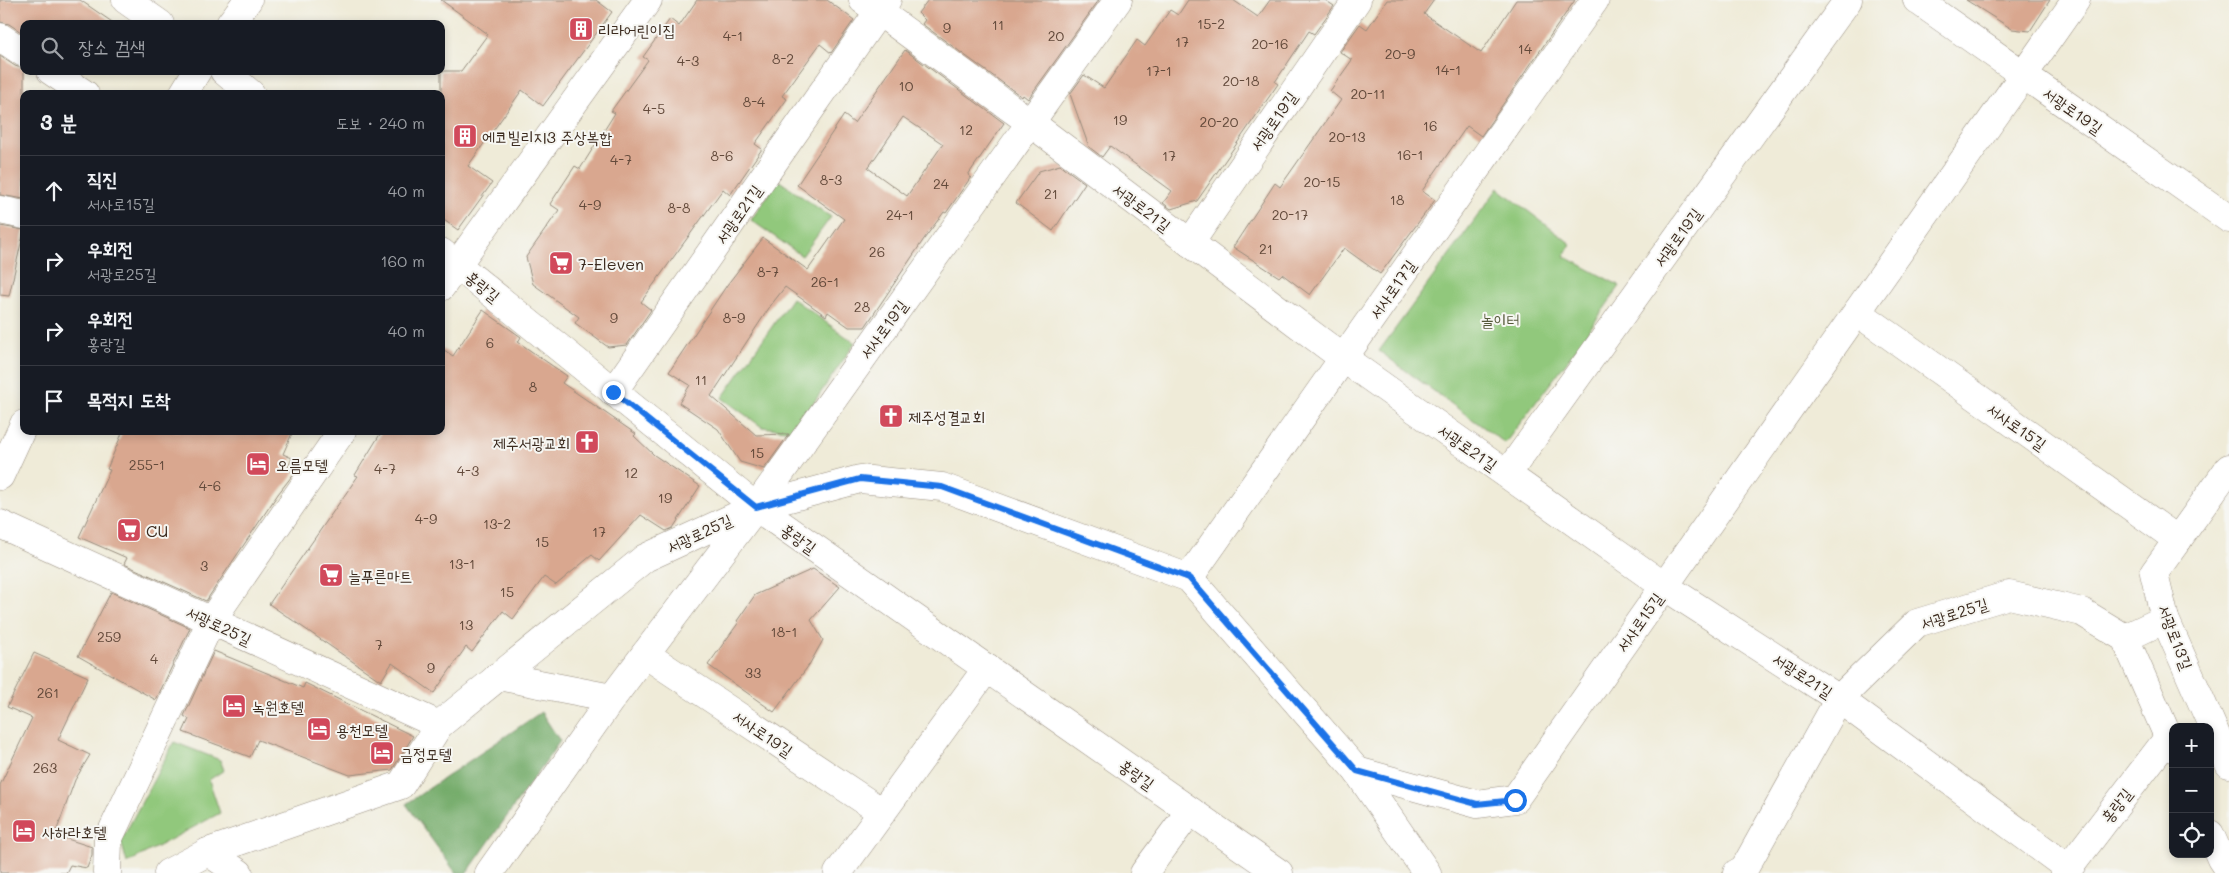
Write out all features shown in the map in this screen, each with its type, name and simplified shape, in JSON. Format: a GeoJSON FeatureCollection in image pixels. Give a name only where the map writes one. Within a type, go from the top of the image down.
{"type":"FeatureCollection","features":[{"type":"Feature","properties":{"kind":"street"},"geometry":{"type":"LineString","coordinates":[[126,0],[154,20]]}},
{"type":"Feature","properties":{"kind":"street"},"geometry":{"type":"LineString","coordinates":[[233,20],[248,0]]}},
{"type":"Feature","properties":{"kind":"street"},"geometry":{"type":"LineString","coordinates":[[449,258],[648,0]]}},
{"type":"Feature","properties":{"kind":"street","name":"서사로19길"},"geometry":{"type":"LineString","coordinates":[[489,873],[612,698],[756,507],[1118,0]]}},
{"type":"Feature","properties":{"kind":"street","name":"서광로19길"},"geometry":{"type":"LineString","coordinates":[[1190,243],[1357,0]]}},
{"type":"Feature","properties":{"kind":"street","name":"서사로17길"},"geometry":{"type":"LineString","coordinates":[[1189,578],[1595,0]]}},
{"type":"Feature","properties":{"kind":"street","name":"서광로19길"},"geometry":{"type":"LineString","coordinates":[[1506,474],[1848,0]]}},
{"type":"Feature","properties":{"kind":"street","name":"서광로19길"},"geometry":{"type":"LineString","coordinates":[[1917,0],[2229,219]]}},
{"type":"Feature","properties":{"kind":"street","name":"서사로15길"},"geometry":{"type":"LineString","coordinates":[[1357,771],[1477,804],[1515,800],[2076,0]]}},
{"type":"Feature","properties":{"kind":"street","name":"서광로21길"},"geometry":{"type":"LineString","coordinates":[[613,392],[876,4],[1343,358],[1664,586],[1839,699],[2067,870]]}},
{"type":"Feature","properties":{"kind":"street"},"geometry":{"type":"LineString","coordinates":[[0,37],[20,50]]}},
{"type":"Feature","properties":{"kind":"street"},"geometry":{"type":"LineString","coordinates":[[57,75],[79,90]]}},
{"type":"Feature","properties":{"kind":"street"},"geometry":{"type":"LineString","coordinates":[[185,90],[195,75]]}},
{"type":"Feature","properties":{"kind":"street"},"geometry":{"type":"LineString","coordinates":[[229,75],[246,90]]}},
{"type":"Feature","properties":{"kind":"street"},"geometry":{"type":"LineString","coordinates":[[0,210],[20,214]]}},
{"type":"Feature","properties":{"kind":"street","name":"홍랑길"},"geometry":{"type":"LineString","coordinates":[[445,272],[449,258],[756,507],[1279,873]]}},
{"type":"Feature","properties":{"kind":"street","name":"서사로15길"},"geometry":{"type":"LineString","coordinates":[[1857,312],[2178,540]]}},
{"type":"Feature","properties":{"kind":"street"},"geometry":{"type":"LineString","coordinates":[[0,476],[20,433]]}},
{"type":"Feature","properties":{"kind":"street"},"geometry":{"type":"LineString","coordinates":[[107,873],[108,840],[211,621],[339,435]]}},
{"type":"Feature","properties":{"kind":"street","name":"서광로13길"},"geometry":{"type":"LineString","coordinates":[[2229,468],[2154,572],[2165,619],[2229,764]]}},
{"type":"Feature","properties":{"kind":"street","name":"서광로25길"},"geometry":{"type":"LineString","coordinates":[[168,873],[208,852],[401,785],[439,725],[645,558],[756,507],[860,479],[942,487],[1189,578],[1357,771],[1427,873]]}},
{"type":"Feature","properties":{"kind":"street","name":"서광로25길"},"geometry":{"type":"LineString","coordinates":[[0,524],[439,725]]}},
{"type":"Feature","properties":{"kind":"street","name":"서광로25길"},"geometry":{"type":"LineString","coordinates":[[1749,869],[1839,699],[1917,623],[2009,595],[2082,612],[2125,638]]}},
{"type":"Feature","properties":{"kind":"street"},"geometry":{"type":"LineString","coordinates":[[2165,619],[2125,638],[2169,741]]}},
{"type":"Feature","properties":{"kind":"street","name":"서사로19길"},"geometry":{"type":"LineString","coordinates":[[645,654],[882,812]]}},
{"type":"Feature","properties":{"kind":"street"},"geometry":{"type":"LineString","coordinates":[[838,873],[986,668]]}},
{"type":"Feature","properties":{"kind":"street"},"geometry":{"type":"LineString","coordinates":[[498,676],[612,698]]}},
{"type":"Feature","properties":{"kind":"street","name":"홍랑길"},"geometry":{"type":"LineString","coordinates":[[2067,870],[2169,744]]}},
{"type":"Feature","properties":{"kind":"street"},"geometry":{"type":"LineString","coordinates":[[1144,873],[1190,811]]}},
{"type":"Feature","properties":{"kind":"street"},"geometry":{"type":"LineString","coordinates":[[2214,842],[2229,871]]}},
{"type":"Feature","properties":{"kind":"street"},"geometry":{"type":"LineString","coordinates":[[208,852],[239,873]]}},
{"type":"Feature","properties":{"kind":"green space"},"geometry":{"type":"Polygon","coordinates":[[[778,180],[831,217],[802,256],[751,220],[778,180]]]}},
{"type":"Feature","properties":{"kind":"green space","name":"놀이터"},"geometry":{"type":"Polygon","coordinates":[[[1498,188],[1571,244],[1564,256],[1620,286],[1568,360],[1505,443],[1379,351],[1498,188]]]}},
{"type":"Feature","properties":{"kind":"green space"},"geometry":{"type":"Polygon","coordinates":[[[792,298],[855,343],[794,431],[762,427],[722,398],[792,298]]]}},
{"type":"Feature","properties":{"kind":"green space"},"geometry":{"type":"Polygon","coordinates":[[[541,712],[560,741],[467,873],[456,873],[406,804],[541,712]]]}},
{"type":"Feature","properties":{"kind":"green space"},"geometry":{"type":"Polygon","coordinates":[[[174,742],[220,760],[224,770],[209,780],[220,813],[127,863],[121,841],[174,742]]]}},
{"type":"Feature","properties":{"kind":"building"},"geometry":{"type":"Polygon","coordinates":[[[0,0],[80,0],[109,20],[20,20],[20,31],[9,24],[0,22],[0,0]]]}},
{"type":"Feature","properties":{"kind":"building","name":"에코빌리지3 주상복합"},"geometry":{"type":"Polygon","coordinates":[[[441,0],[596,0],[612,12],[543,106],[522,90],[468,166],[492,183],[458,230],[445,221],[445,90],[441,90],[441,75],[445,75],[445,71],[461,71],[488,34],[441,0]]]}},
{"type":"Feature","properties":{"kind":"building"},"geometry":{"type":"Polygon","coordinates":[[[697,0],[827,0],[854,20],[831,53],[820,44],[782,96],[787,99],[755,144],[762,149],[730,195],[723,189],[641,302],[651,310],[627,345],[608,347],[575,323],[579,317],[533,284],[526,257],[559,210],[550,204],[575,166],[580,169],[615,113],[611,111],[648,60],[643,57],[670,19],[679,26],[697,0]]]}},
{"type":"Feature","properties":{"kind":"building"},"geometry":{"type":"Polygon","coordinates":[[[928,0],[1099,0],[1028,99],[1023,95],[1022,97],[922,24],[925,20],[918,13],[928,0]]]}},
{"type":"Feature","properties":{"kind":"building"},"geometry":{"type":"Polygon","coordinates":[[[1188,0],[1233,0],[1258,17],[1270,0],[1325,0],[1334,6],[1314,34],[1309,31],[1275,82],[1278,84],[1197,201],[1171,209],[1163,203],[1172,191],[1110,146],[1102,157],[1089,147],[1070,94],[1084,75],[1104,88],[1137,40],[1145,46],[1170,10],[1178,15],[1188,0]]]}},
{"type":"Feature","properties":{"kind":"building"},"geometry":{"type":"Polygon","coordinates":[[[1387,0],[1434,0],[1424,14],[1481,53],[1516,0],[1575,0],[1481,136],[1467,126],[1422,191],[1435,200],[1380,274],[1344,248],[1310,295],[1282,274],[1279,277],[1233,247],[1275,183],[1280,187],[1341,100],[1330,91],[1352,60],[1340,52],[1360,24],[1367,29],[1387,0]]]}},
{"type":"Feature","properties":{"kind":"building"},"geometry":{"type":"Polygon","coordinates":[[[1966,0],[2050,0],[2030,31],[2012,29],[1966,0]]]}},
{"type":"Feature","properties":{"kind":"building"},"geometry":{"type":"Polygon","coordinates":[[[905,50],[1004,123],[968,175],[971,177],[946,213],[944,212],[924,239],[865,327],[849,327],[828,312],[826,316],[785,287],[711,396],[756,435],[789,434],[764,469],[740,462],[718,429],[679,403],[690,385],[669,372],[727,285],[763,238],[808,270],[844,219],[797,185],[844,115],[854,123],[905,50]],[[903,117],[868,168],[907,196],[943,144],[903,117]]]}},
{"type":"Feature","properties":{"kind":"building"},"geometry":{"type":"Polygon","coordinates":[[[0,56],[20,68],[20,75],[24,75],[24,90],[20,90],[20,198],[0,195],[0,56]]]}},
{"type":"Feature","properties":{"kind":"building"},"geometry":{"type":"Polygon","coordinates":[[[1060,165],[1085,183],[1053,231],[1016,203],[1039,171],[1060,165]]]}},
{"type":"Feature","properties":{"kind":"building"},"geometry":{"type":"Polygon","coordinates":[[[0,226],[20,229],[20,248],[9,296],[0,295],[0,226]]]}},
{"type":"Feature","properties":{"kind":"building"},"geometry":{"type":"Polygon","coordinates":[[[483,310],[521,337],[518,342],[567,376],[562,383],[636,434],[634,436],[654,455],[700,486],[673,528],[666,531],[641,515],[599,561],[592,555],[556,585],[544,577],[513,619],[503,611],[472,652],[466,647],[434,693],[392,663],[381,681],[269,604],[358,476],[355,475],[380,435],[445,435],[445,351],[453,356],[483,310]]]}},
{"type":"Feature","properties":{"kind":"building"},"geometry":{"type":"Polygon","coordinates":[[[121,435],[291,435],[283,454],[292,458],[287,470],[295,472],[206,601],[124,564],[127,558],[79,537],[110,470],[107,469],[121,435]]]}},
{"type":"Feature","properties":{"kind":"building"},"geometry":{"type":"Polygon","coordinates":[[[813,569],[840,587],[811,620],[823,640],[809,665],[774,712],[708,665],[739,622],[737,621],[755,595],[813,569]]]}},
{"type":"Feature","properties":{"kind":"building"},"geometry":{"type":"Polygon","coordinates":[[[111,592],[190,628],[156,700],[78,656],[111,592]]]}},
{"type":"Feature","properties":{"kind":"building"},"geometry":{"type":"Polygon","coordinates":[[[214,651],[303,688],[305,683],[413,736],[392,770],[350,775],[258,740],[250,757],[183,732],[189,719],[184,716],[214,651]]]}},
{"type":"Feature","properties":{"kind":"building"},"geometry":{"type":"Polygon","coordinates":[[[34,653],[88,677],[58,740],[90,755],[75,780],[55,835],[92,847],[92,855],[87,868],[70,865],[66,873],[0,873],[0,785],[32,718],[7,707],[34,653]]]}},
{"type":"Feature","properties":{"kind":"place","name":"리라어린이집"},"geometry":{"type":"Point","coordinates":[581,29]}},
{"type":"Feature","properties":{"kind":"place","name":"에코빌리지3 주상복합"},"geometry":{"type":"Point","coordinates":[465,136]}},
{"type":"Feature","properties":{"kind":"place","name":"7-Eleven"},"geometry":{"type":"Point","coordinates":[561,263]}},
{"type":"Feature","properties":{"kind":"place","name":"제주성결교회"},"geometry":{"type":"Point","coordinates":[891,416]}},
{"type":"Feature","properties":{"kind":"place","name":"제주서광교회"},"geometry":{"type":"Point","coordinates":[587,442]}},
{"type":"Feature","properties":{"kind":"place","name":"오름모텔"},"geometry":{"type":"Point","coordinates":[258,464]}},
{"type":"Feature","properties":{"kind":"place","name":"CU"},"geometry":{"type":"Point","coordinates":[129,530]}},
{"type":"Feature","properties":{"kind":"place","name":"늘푸른마트"},"geometry":{"type":"Point","coordinates":[331,575]}},
{"type":"Feature","properties":{"kind":"place","name":"녹원호텔"},"geometry":{"type":"Point","coordinates":[234,706]}},
{"type":"Feature","properties":{"kind":"place","name":"용천모텔"},"geometry":{"type":"Point","coordinates":[319,729]}},
{"type":"Feature","properties":{"kind":"place","name":"금정모텔"},"geometry":{"type":"Point","coordinates":[382,753]}},
{"type":"Feature","properties":{"kind":"place","name":"사하라호텔"},"geometry":{"type":"Point","coordinates":[24,831]}},
{"type":"Feature","properties":{"kind":"route"},"geometry":{"type":"LineString","coordinates":[[613,392],[756,507],[860,479],[942,487],[1189,578],[1357,771],[1477,804],[1515,800]]}}]}
